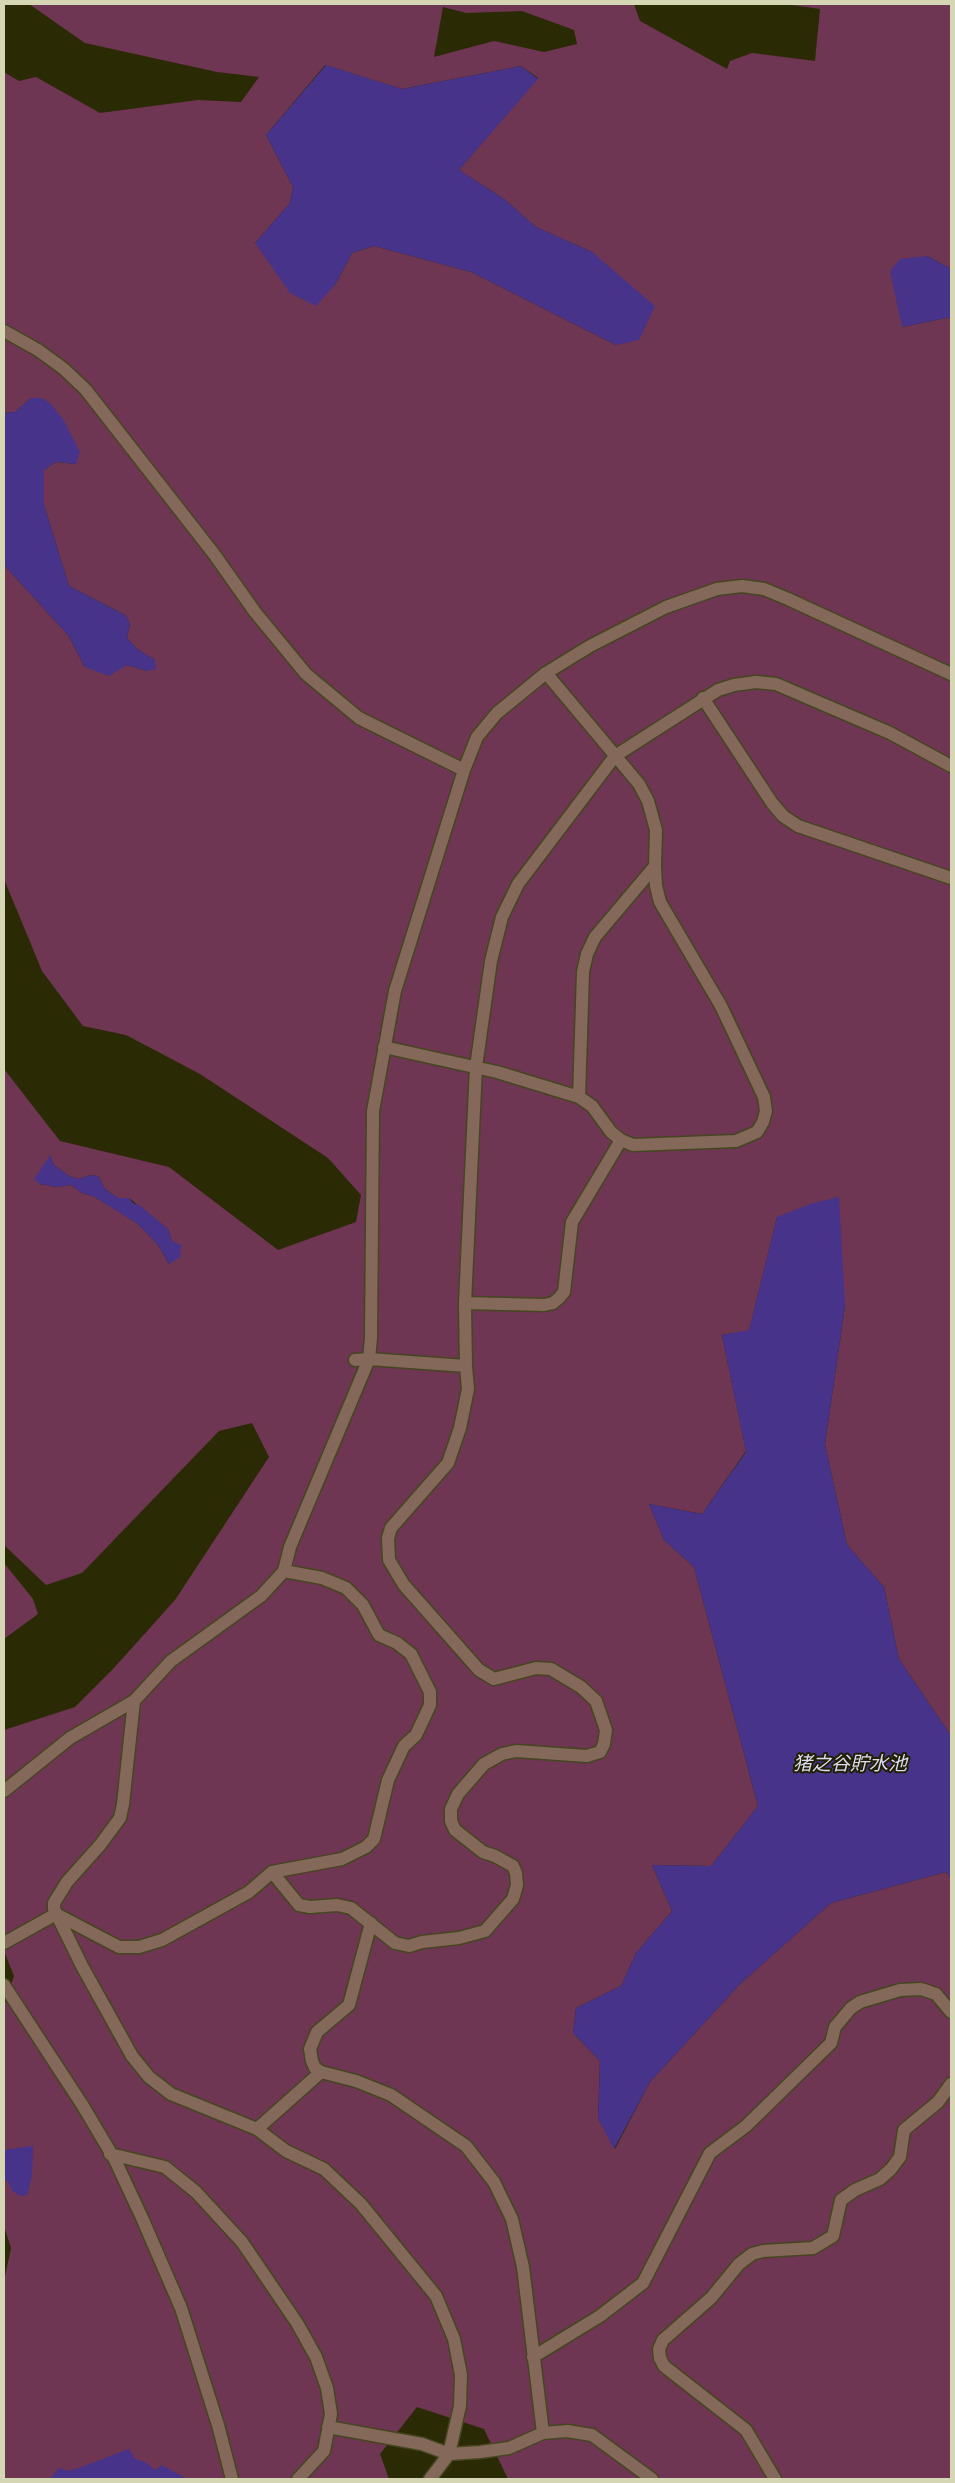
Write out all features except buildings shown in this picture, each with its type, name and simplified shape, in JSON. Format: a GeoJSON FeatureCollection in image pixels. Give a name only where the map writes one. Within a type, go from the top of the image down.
{"type":"FeatureCollection","features":[{"type":"Feature","properties":{"kind":"street"},"geometry":{"type":"LineString","coordinates":[[4,331],[57,364],[86,390],[255,612],[306,674],[359,718],[464,770]]}},
{"type":"Feature","properties":{"kind":"street"},"geometry":{"type":"LineString","coordinates":[[4,1791],[70,1738],[134,1701],[171,1661],[261,1596],[284,1571],[290,1547],[369,1359],[372,1338],[373,1111],[384,1047],[395,991],[464,770],[477,737],[487,725],[498,713],[546,673],[590,646],[666,607],[717,589],[742,586],[764,589],[788,598],[951,674]]}},
{"type":"Feature","properties":{"kind":"street"},"geometry":{"type":"LineString","coordinates":[[384,1047],[476,1067],[579,1097],[592,1106],[611,1132],[620,1140],[633,1146],[736,1141],[757,1132],[763,1122],[766,1110],[764,1097],[721,1006],[660,902],[656,886],[656,830],[648,801],[639,784],[546,673]]}},
{"type":"Feature","properties":{"kind":"street"},"geometry":{"type":"LineString","coordinates":[[272,1872],[299,1906],[337,1905],[351,1908],[395,1943],[409,1946],[422,1942],[459,1938],[485,1931],[513,1899],[517,1885],[516,1874],[513,1866],[483,1852],[456,1830],[451,1821],[451,1809],[458,1794],[484,1764],[502,1754],[516,1751],[587,1756],[600,1752],[604,1744],[606,1730],[596,1700],[581,1687],[551,1669],[536,1668],[494,1679],[479,1670],[404,1585],[389,1560],[388,1538],[391,1528],[448,1463],[460,1428],[468,1389],[465,1303],[476,1067],[491,961],[502,917],[518,884],[615,756],[703,698],[734,685],[756,682],[776,684],[890,733],[951,766]]}},
{"type":"Feature","properties":{"kind":"street"},"geometry":{"type":"LineString","coordinates":[[703,698],[772,803],[798,826],[951,878]]}},
{"type":"Feature","properties":{"kind":"street"},"geometry":{"type":"LineString","coordinates":[[579,1097],[584,972],[587,954],[595,938],[655,866]]}},
{"type":"Feature","properties":{"kind":"street"},"geometry":{"type":"LineString","coordinates":[[465,1303],[544,1305],[553,1303],[559,1298],[564,1292],[572,1222],[620,1140]]}},
{"type":"Feature","properties":{"kind":"street"},"geometry":{"type":"LineString","coordinates":[[355,1360],[369,1359],[466,1366]]}},
{"type":"Feature","properties":{"kind":"street"},"geometry":{"type":"LineString","coordinates":[[56,1914],[119,1947],[139,1947],[162,1940],[249,1892],[272,1872],[342,1859],[366,1848],[374,1840],[388,1780],[404,1746],[416,1735],[430,1705],[430,1692],[411,1654],[397,1643],[378,1635],[363,1605],[346,1588],[322,1578],[284,1571]]}},
{"type":"Feature","properties":{"kind":"street"},"geometry":{"type":"LineString","coordinates":[[134,1701],[120,1818],[100,1845],[67,1882],[54,1903],[56,1914],[132,2056],[149,2077],[171,2094],[257,2129],[286,2151],[324,2169],[362,2204],[436,2296],[454,2339],[461,2375],[460,2406],[449,2454],[430,2479]]}},
{"type":"Feature","properties":{"kind":"street"},"geometry":{"type":"LineString","coordinates":[[4,1943],[56,1914]]}},
{"type":"Feature","properties":{"kind":"street"},"geometry":{"type":"LineString","coordinates":[[371,1923],[349,2005],[317,2032],[310,2049],[312,2061],[321,2072],[391,2095],[466,2146],[494,2182],[512,2220],[524,2276],[543,2433]]}},
{"type":"Feature","properties":{"kind":"street"},"geometry":{"type":"LineString","coordinates":[[4,1985],[83,2106],[110,2154],[143,2220],[181,2308],[218,2425],[232,2479]]}},
{"type":"Feature","properties":{"kind":"street"},"geometry":{"type":"LineString","coordinates":[[533,2358],[600,2316],[643,2283],[710,2154],[746,2126],[831,2043],[835,2026],[851,2008],[860,2002],[900,1990],[920,1989],[936,1994],[951,2012]]}},
{"type":"Feature","properties":{"kind":"street"},"geometry":{"type":"LineString","coordinates":[[257,2129],[321,2072]]}},
{"type":"Feature","properties":{"kind":"street"},"geometry":{"type":"LineString","coordinates":[[775,2479],[746,2430],[664,2366],[660,2358],[659,2349],[663,2340],[711,2298],[739,2264],[752,2254],[762,2251],[813,2248],[833,2236],[841,2200],[855,2190],[880,2179],[891,2169],[900,2157],[904,2130],[938,2102],[951,2084]]}},
{"type":"Feature","properties":{"kind":"street"},"geometry":{"type":"LineString","coordinates":[[110,2154],[165,2167],[196,2192],[242,2242],[268,2278],[316,2357],[327,2388],[331,2414],[324,2451],[298,2479]]}},
{"type":"Feature","properties":{"kind":"street"},"geometry":{"type":"LineString","coordinates":[[328,2427],[422,2444],[449,2454],[509,2448],[543,2433],[567,2431],[592,2435],[652,2479]]}},
{"type":"Feature","properties":{"kind":"shaded area"},"geometry":{"type":"Polygon","coordinates":[[[29,4],[634,4],[640,21],[727,69],[730,61],[752,53],[815,61],[820,9],[785,4],[951,4],[951,269],[927,256],[902,327],[951,317],[951,1736],[899,1659],[884,1587],[847,1545],[825,1444],[845,1306],[777,1217],[749,1331],[722,1335],[746,1451],[702,1514],[649,1504],[664,1540],[694,1567],[758,1806],[711,1866],[652,1865],[672,1911],[636,1953],[621,1986],[576,2008],[573,2033],[600,2061],[598,2118],[615,2149],[650,2082],[740,1984],[831,1903],[946,1872],[951,1879],[951,2479],[508,2479],[484,2429],[417,2407],[380,2454],[389,2479],[4,2479],[4,2281],[11,2248],[4,2226],[4,2006],[14,1976],[4,1951],[4,1730],[75,1707],[113,1669],[175,1600],[269,1457],[252,1423],[219,1431],[82,1573],[46,1585],[4,1545],[4,1069],[60,1141],[169,1167],[278,1250],[356,1222],[361,1195],[328,1158],[200,1074],[126,1035],[83,1026],[42,971],[4,879],[4,565],[68,635],[85,667],[127,665],[147,671],[155,660],[137,649],[127,638],[130,623],[125,615],[69,586],[44,505],[44,470],[56,462],[76,464],[31,398],[15,412],[4,413],[4,72],[19,81],[36,77],[100,113],[198,100],[241,102],[259,77],[217,72],[85,43],[29,4]],[[443,7],[434,57],[494,41],[544,52],[577,44],[574,30],[522,11],[466,13],[443,7]],[[325,65],[266,135],[293,187],[290,203],[255,243],[335,285],[352,253],[374,246],[471,272],[616,345],[592,252],[536,227],[504,199],[459,170],[538,78],[521,66],[402,89],[325,65]],[[50,1156],[40,1184],[57,1187],[71,1185],[82,1193],[93,1196],[115,1209],[138,1224],[158,1245],[169,1264],[172,1241],[168,1229],[129,1198],[118,1198],[105,1189],[98,1176],[90,1175],[79,1179],[69,1176],[54,1165],[50,1156]]]}},
{"type":"Feature","properties":{"kind":"shaded area"},"geometry":{"type":"Polygon","coordinates":[[[4,1563],[33,1599],[38,1614],[4,1639],[4,1563]]]}},
{"type":"Feature","properties":{"kind":"water"},"geometry":{"type":"Polygon","coordinates":[[[326,65],[402,89],[521,66],[538,79],[459,170],[504,199],[536,227],[592,252],[655,306],[639,340],[616,345],[471,272],[374,246],[352,253],[335,285],[316,306],[290,293],[255,243],[290,203],[293,187],[266,135],[326,65]]]}},
{"type":"Feature","properties":{"kind":"water"},"geometry":{"type":"Polygon","coordinates":[[[927,256],[951,269],[951,317],[902,327],[890,271],[900,259],[927,256]]]}},
{"type":"Feature","properties":{"kind":"water"},"geometry":{"type":"Polygon","coordinates":[[[31,398],[42,398],[50,403],[63,419],[80,452],[76,464],[56,462],[44,470],[44,505],[69,586],[125,615],[130,623],[127,638],[137,649],[155,660],[156,669],[147,671],[127,665],[109,676],[85,667],[68,635],[4,565],[4,413],[15,412],[31,398]]]}},
{"type":"Feature","properties":{"kind":"water"},"geometry":{"type":"Polygon","coordinates":[[[50,1155],[54,1165],[69,1176],[79,1179],[90,1175],[98,1176],[105,1189],[118,1198],[129,1198],[133,1203],[139,1205],[168,1229],[172,1241],[181,1245],[180,1257],[169,1264],[158,1245],[138,1224],[93,1196],[82,1193],[71,1185],[57,1187],[40,1184],[34,1179],[50,1155]]]}},
{"type":"Feature","properties":{"kind":"water","name":"猪之谷貯水池"},"geometry":{"type":"Polygon","coordinates":[[[839,1197],[845,1306],[825,1444],[847,1545],[884,1587],[899,1659],[951,1736],[951,1879],[946,1872],[831,1903],[740,1984],[650,2082],[614,2149],[598,2118],[600,2061],[573,2033],[576,2008],[621,1986],[636,1953],[672,1911],[652,1865],[711,1866],[758,1806],[694,1567],[664,1540],[649,1504],[702,1514],[746,1452],[722,1335],[749,1330],[777,1217],[813,1203],[839,1197]]]}},
{"type":"Feature","properties":{"kind":"water"},"geometry":{"type":"Polygon","coordinates":[[[33,2146],[32,2176],[27,2195],[21,2196],[12,2191],[8,2182],[4,2179],[4,2150],[33,2146]]]}},
{"type":"Feature","properties":{"kind":"water"},"geometry":{"type":"Polygon","coordinates":[[[129,2449],[135,2459],[145,2462],[155,2470],[162,2465],[185,2478],[50,2479],[59,2468],[68,2471],[129,2449]]]}}]}
